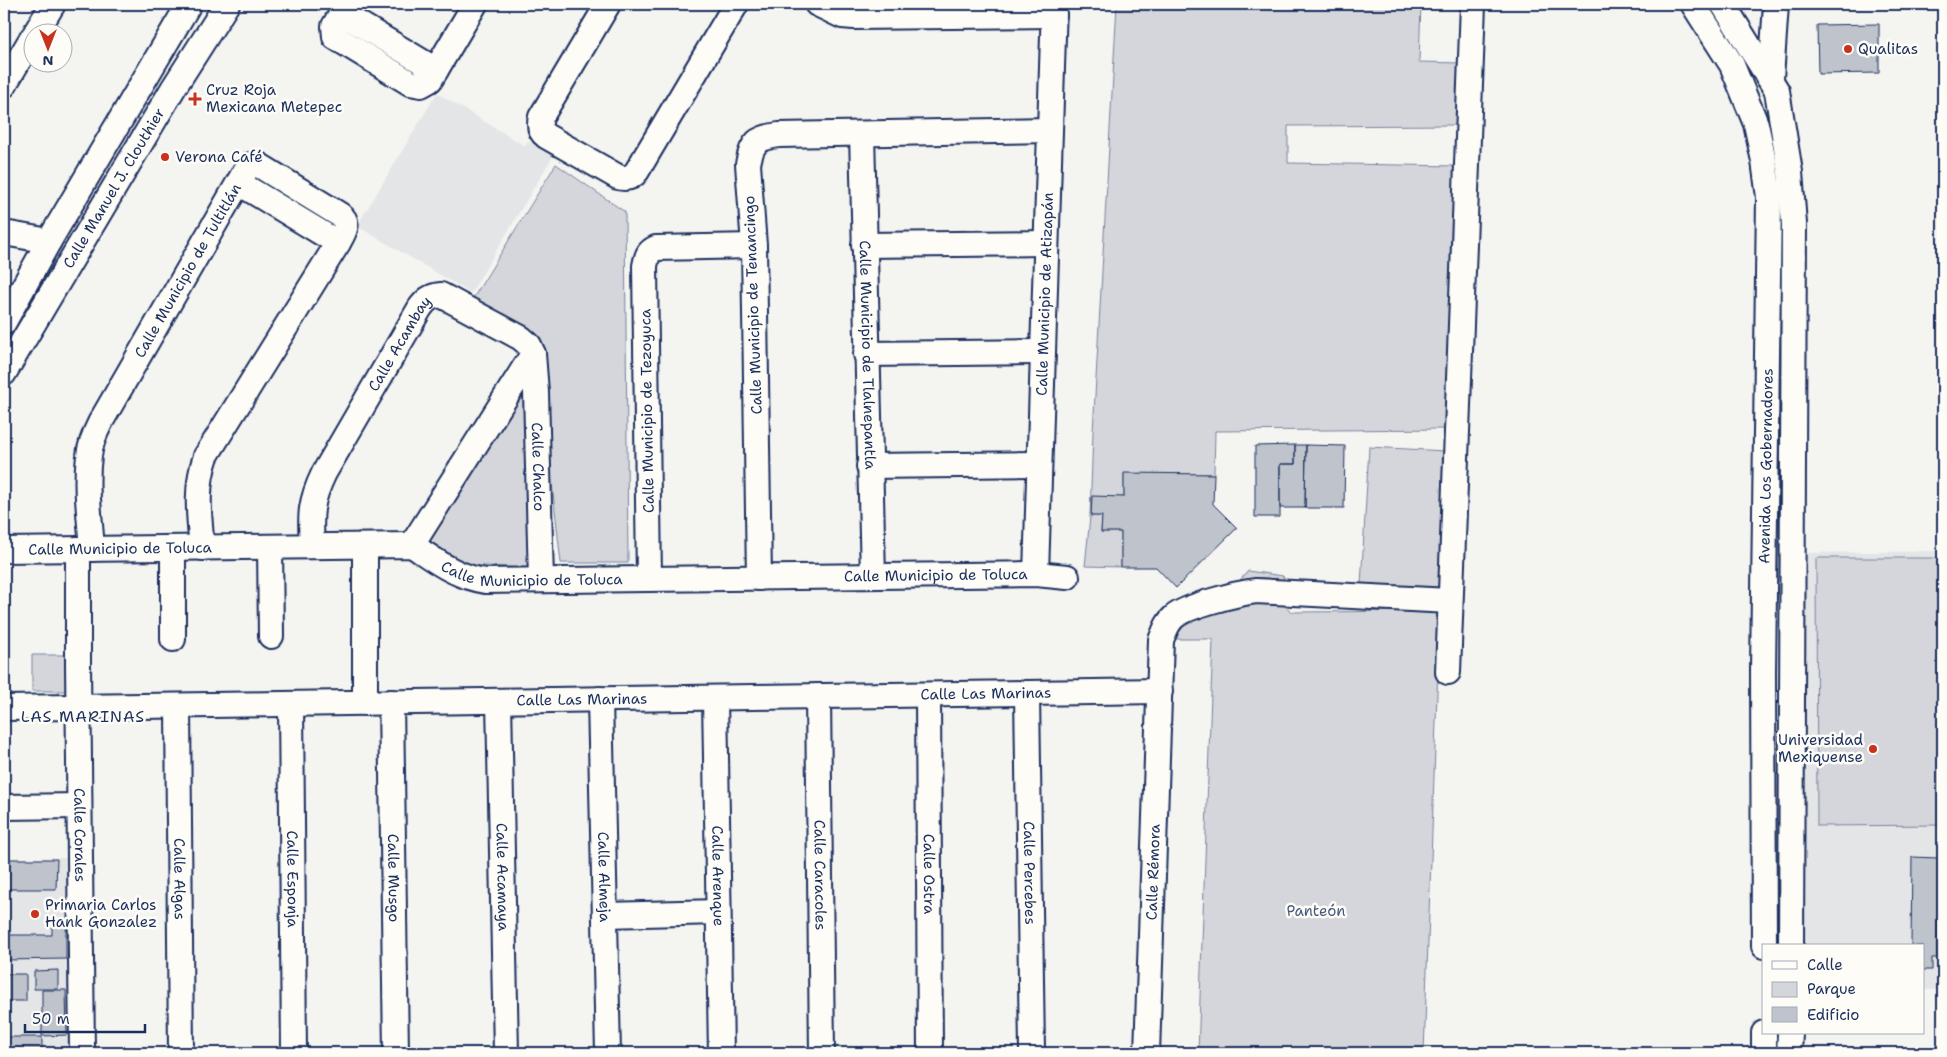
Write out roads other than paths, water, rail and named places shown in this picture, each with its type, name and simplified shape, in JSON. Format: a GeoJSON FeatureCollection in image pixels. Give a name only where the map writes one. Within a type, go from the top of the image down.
{"type":"FeatureCollection","features":[{"type":"Feature","properties":{"kind":"street"},"geometry":{"type":"LineString","coordinates":[[42,22],[53,4]]}},
{"type":"Feature","properties":{"kind":"street","name":"Calle Manuel J. Clouthier"},"geometry":{"type":"LineString","coordinates":[[4,322],[49,241],[188,4]]}},
{"type":"Feature","properties":{"kind":"street","name":"Calle Manuel J. Clouthier"},"geometry":{"type":"LineString","coordinates":[[4,373],[174,87],[227,4]]}},
{"type":"Feature","properties":{"kind":"street"},"geometry":{"type":"LineString","coordinates":[[344,8],[334,26],[333,32],[335,37],[414,84],[426,84],[475,4]]}},
{"type":"Feature","properties":{"kind":"street"},"geometry":{"type":"LineString","coordinates":[[608,4],[541,118],[540,124],[542,132],[546,136],[618,177],[629,178],[637,171],[736,4]]}},
{"type":"Feature","properties":{"kind":"street"},"geometry":{"type":"LineString","coordinates":[[817,4],[842,16],[874,11],[1054,10]]}},
{"type":"Feature","properties":{"kind":"street"},"geometry":{"type":"LineString","coordinates":[[1448,672],[1473,4]]}},
{"type":"Feature","properties":{"kind":"street","name":"Avenida Los Gobernadores"},"geometry":{"type":"LineString","coordinates":[[1693,4],[1732,65],[1756,124],[1769,197],[1764,672],[1764,944]]}},
{"type":"Feature","properties":{"kind":"street","name":"Avenida Los Gobernadores"},"geometry":{"type":"LineString","coordinates":[[1723,4],[1777,91],[1785,136],[1794,224],[1791,944]]}},
{"type":"Feature","properties":{"kind":"street"},"geometry":{"type":"LineString","coordinates":[[1770,78],[1776,4]]}},
{"type":"Feature","properties":{"kind":"street","name":"Calle Municipio de Atizapán"},"geometry":{"type":"LineString","coordinates":[[1036,574],[1054,10]]}},
{"type":"Feature","properties":{"kind":"street"},"geometry":{"type":"LineString","coordinates":[[7,73],[22,52]]}},
{"type":"Feature","properties":{"kind":"street"},"geometry":{"type":"LineString","coordinates":[[148,71],[174,87]]}},
{"type":"Feature","properties":{"kind":"street","name":"Calle Municipio de Tenancingo"},"geometry":{"type":"LineString","coordinates":[[759,578],[754,246],[748,164],[750,152],[756,142],[765,137],[779,136],[1050,130]]}},
{"type":"Feature","properties":{"kind":"street","name":"Calle Municipio de Tlalnepantla"},"geometry":{"type":"LineString","coordinates":[[862,134],[873,576]]}},
{"type":"Feature","properties":{"kind":"street","name":"Calle Municipio de Tultitlán"},"geometry":{"type":"LineString","coordinates":[[78,708],[89,456],[93,438],[100,422],[250,165],[261,165],[344,218],[346,224],[345,231],[206,456],[198,484],[202,548]]}},
{"type":"Feature","properties":{"kind":"street"},"geometry":{"type":"LineString","coordinates":[[4,233],[49,241]]}},
{"type":"Feature","properties":{"kind":"street"},"geometry":{"type":"LineString","coordinates":[[864,245],[1046,243]]}},
{"type":"Feature","properties":{"kind":"street","name":"Calle Municipio de Tezoyuca"},"geometry":{"type":"LineString","coordinates":[[649,579],[645,266],[647,256],[650,251],[656,248],[754,246]]}},
{"type":"Feature","properties":{"kind":"street","name":"Calle Acambay"},"geometry":{"type":"LineString","coordinates":[[312,546],[310,520],[311,505],[315,491],[420,308],[427,299],[434,295],[447,297],[521,338],[529,345],[533,354]]}},
{"type":"Feature","properties":{"kind":"street"},"geometry":{"type":"LineString","coordinates":[[866,354],[1042,352]]}},
{"type":"Feature","properties":{"kind":"street"},"geometry":{"type":"LineString","coordinates":[[412,545],[533,354]]}},
{"type":"Feature","properties":{"kind":"street","name":"Calle Chalco"},"geometry":{"type":"LineString","coordinates":[[533,354],[536,392],[541,580]]}},
{"type":"Feature","properties":{"kind":"street"},"geometry":{"type":"LineString","coordinates":[[869,466],[1039,464]]}},
{"type":"Feature","properties":{"kind":"street"},"geometry":{"type":"LineString","coordinates":[[1766,523],[1793,523]]}},
{"type":"Feature","properties":{"kind":"street","name":"Calle Municipio de Toluca"},"geometry":{"type":"LineString","coordinates":[[4,550],[412,545],[454,572],[469,579],[486,581],[1036,574],[1067,578]]}},
{"type":"Feature","properties":{"kind":"street"},"geometry":{"type":"LineString","coordinates":[[365,546],[365,703]]}},
{"type":"Feature","properties":{"kind":"street"},"geometry":{"type":"LineString","coordinates":[[270,547],[271,636]]}},
{"type":"Feature","properties":{"kind":"street"},"geometry":{"type":"LineString","coordinates":[[173,548],[173,639]]}},
{"type":"Feature","properties":{"kind":"street","name":"Calle Rémora"},"geometry":{"type":"LineString","coordinates":[[1147,1053],[1161,640],[1168,624],[1186,610],[1239,594],[1256,592],[1450,601]]}},
{"type":"Feature","properties":{"kind":"street","name":"Calle Las Marinas"},"geometry":{"type":"LineString","coordinates":[[4,708],[178,707],[391,702],[1160,691]]}},
{"type":"Feature","properties":{"kind":"street","name":"Calle Percebes"},"geometry":{"type":"LineString","coordinates":[[1027,693],[1032,1053]]}},
{"type":"Feature","properties":{"kind":"street","name":"Calle Ostra"},"geometry":{"type":"LineString","coordinates":[[928,694],[930,1053]]}},
{"type":"Feature","properties":{"kind":"street","name":"Calle Caracoles"},"geometry":{"type":"LineString","coordinates":[[818,696],[822,1053]]}},
{"type":"Feature","properties":{"kind":"street","name":"Calle Arenque"},"geometry":{"type":"LineString","coordinates":[[714,698],[720,1053]]}},
{"type":"Feature","properties":{"kind":"street","name":"Calle Almeja"},"geometry":{"type":"LineString","coordinates":[[600,699],[608,1053]]}},
{"type":"Feature","properties":{"kind":"street","name":"Calle Acamaya"},"geometry":{"type":"LineString","coordinates":[[499,701],[506,1053]]}},
{"type":"Feature","properties":{"kind":"street","name":"Calle Musgo"},"geometry":{"type":"LineString","coordinates":[[391,702],[396,1053]]}},
{"type":"Feature","properties":{"kind":"street","name":"Calle Esponja"},"geometry":{"type":"LineString","coordinates":[[290,704],[294,1053]]}},
{"type":"Feature","properties":{"kind":"street","name":"Calle Algas"},"geometry":{"type":"LineString","coordinates":[[178,707],[181,1053]]}},
{"type":"Feature","properties":{"kind":"street","name":"Calle Corales"},"geometry":{"type":"LineString","coordinates":[[78,708],[82,1053]]}},
{"type":"Feature","properties":{"kind":"street"},"geometry":{"type":"LineString","coordinates":[[4,807],[79,806]]}},
{"type":"Feature","properties":{"kind":"street"},"geometry":{"type":"LineString","coordinates":[[606,915],[718,912]]}},
{"type":"Feature","properties":{"kind":"street"},"geometry":{"type":"LineString","coordinates":[[1764,1034],[1764,1053]]}},
{"type":"Feature","properties":{"kind":"street"},"geometry":{"type":"LineString","coordinates":[[1789,1053],[1790,1034]]}},
{"type":"Feature","properties":{"kind":"place","name":"Qualitas"},"geometry":{"type":"Point","coordinates":[1848,49]}},
{"type":"Feature","properties":{"kind":"place","name":"Cruz Roja Mexicana Metepec"},"geometry":{"type":"Point","coordinates":[195,99]}},
{"type":"Feature","properties":{"kind":"place","name":"Verona Café"},"geometry":{"type":"Point","coordinates":[165,157]}},
{"type":"Feature","properties":{"kind":"place","name":"Universidad Mexiquense"},"geometry":{"type":"Point","coordinates":[1873,749]}},
{"type":"Feature","properties":{"kind":"place","name":"Primaria Carlos Hank Gonzalez"},"geometry":{"type":"Point","coordinates":[35,914]}},
{"type":"Feature","properties":{"kind":"district","name":"LAS MARINAS"},"geometry":{"type":"Point","coordinates":[83,716]}},
{"type":"Feature","properties":{"kind":"park label","name":"Panteón"},"geometry":{"type":"Point","coordinates":[1316,911]}}]}
